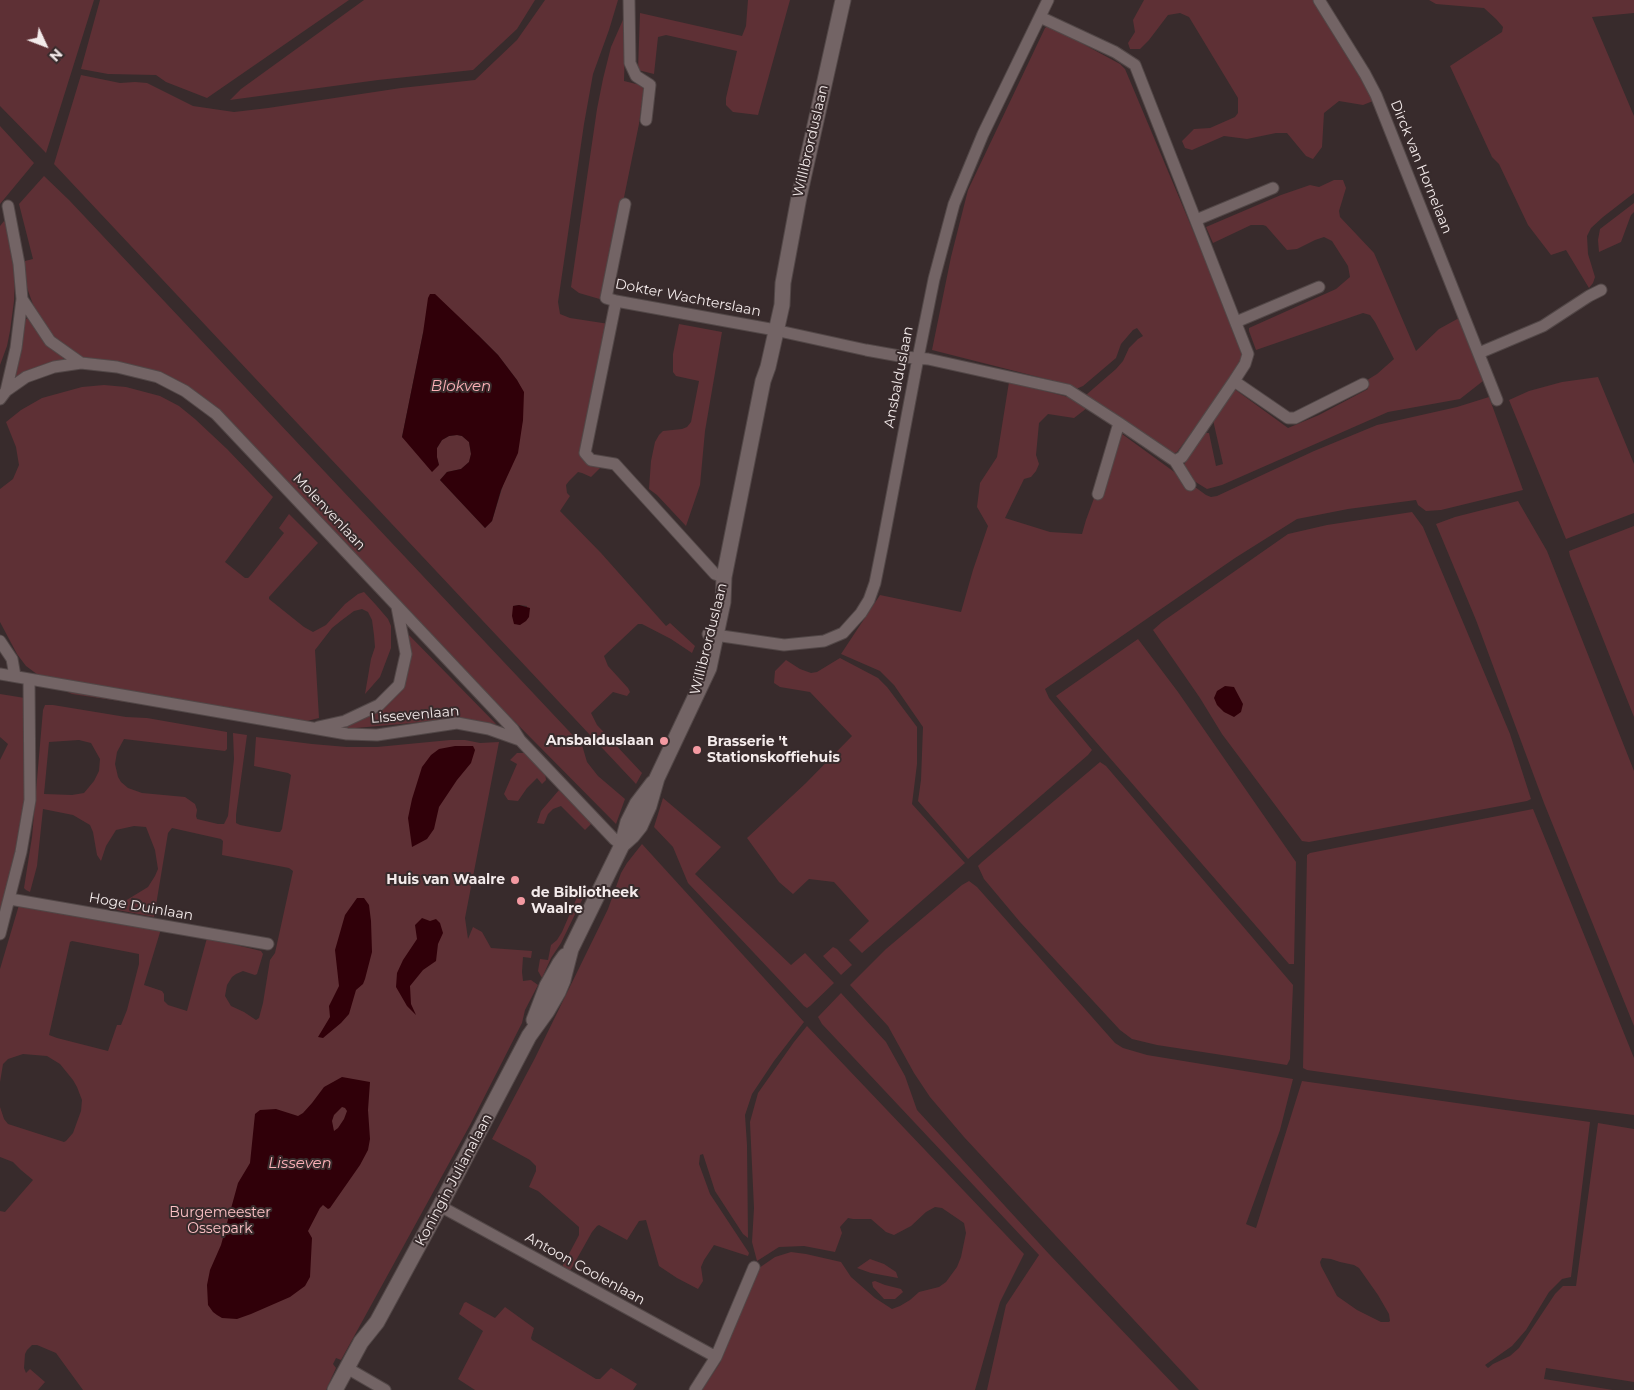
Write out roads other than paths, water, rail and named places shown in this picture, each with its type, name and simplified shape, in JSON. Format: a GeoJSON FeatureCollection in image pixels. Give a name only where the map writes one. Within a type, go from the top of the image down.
{"type":"FeatureCollection","features":[{"type":"Feature","properties":{"kind":"main road","name":"Willibrorduslaan"},"geometry":{"type":"LineString","coordinates":[[622,844],[640,826],[650,806],[657,778],[709,668],[712,635],[723,602],[724,577],[773,330],[782,305],[783,283],[799,197],[843,0]]}},
{"type":"Feature","properties":{"kind":"main road","name":"Koningin Julianalaan"},"geometry":{"type":"LineString","coordinates":[[344,1390],[361,1342],[377,1322],[440,1206],[529,1036],[547,986],[560,963],[571,949],[622,844]]}},
{"type":"Feature","properties":{"kind":"main road","name":"Koningin Julianalaan"},"geometry":{"type":"LineString","coordinates":[[335,1390],[351,1369]]}},
{"type":"Feature","properties":{"kind":"street"},"geometry":{"type":"LineString","coordinates":[[629,0],[630,64],[636,76],[650,85],[646,120]]}},
{"type":"Feature","properties":{"kind":"street","name":"Ansbalduslaan"},"geometry":{"type":"LineString","coordinates":[[712,635],[784,645],[824,641],[843,633],[861,613],[869,600],[875,583],[934,279],[954,204],[983,134],[1048,0]]}},
{"type":"Feature","properties":{"kind":"street","name":"Dirck van Hornelaan"},"geometry":{"type":"LineString","coordinates":[[1319,0],[1376,95],[1497,400]]}},
{"type":"Feature","properties":{"kind":"street"},"geometry":{"type":"LineString","coordinates":[[1040,17],[1115,52],[1135,65],[1248,354],[1245,364],[1234,381],[1182,457],[1175,461],[1190,485]]}},
{"type":"Feature","properties":{"kind":"street"},"geometry":{"type":"LineString","coordinates":[[1196,220],[1273,188]]}},
{"type":"Feature","properties":{"kind":"street","name":"Dokter Wachterslaan"},"geometry":{"type":"LineString","coordinates":[[625,204],[606,298],[898,356],[928,358],[1068,390],[1175,461]]}},
{"type":"Feature","properties":{"kind":"street","name":"Molenvenlaan"},"geometry":{"type":"LineString","coordinates":[[3,395],[16,348],[22,299],[19,264],[8,206]]}},
{"type":"Feature","properties":{"kind":"street"},"geometry":{"type":"LineString","coordinates":[[1236,322],[1319,288]]}},
{"type":"Feature","properties":{"kind":"street"},"geometry":{"type":"LineString","coordinates":[[1479,353],[1543,326],[1601,290]]}},
{"type":"Feature","properties":{"kind":"street","name":"Molenvenlaan"},"geometry":{"type":"LineString","coordinates":[[22,299],[50,340],[81,363]]}},
{"type":"Feature","properties":{"kind":"street"},"geometry":{"type":"LineString","coordinates":[[616,301],[585,453],[591,460],[615,464],[715,574],[724,577]]}},
{"type":"Feature","properties":{"kind":"street","name":"Molenvenlaan"},"geometry":{"type":"LineString","coordinates":[[3,395],[26,377],[54,367],[81,363],[117,367],[158,377],[185,391],[216,414],[513,730],[520,740]]}},
{"type":"Feature","properties":{"kind":"street"},"geometry":{"type":"LineString","coordinates":[[1234,381],[1288,418],[1295,418],[1364,384]]}},
{"type":"Feature","properties":{"kind":"street"},"geometry":{"type":"LineString","coordinates":[[1098,494],[1119,423]]}},
{"type":"Feature","properties":{"kind":"street","name":"Lissevenlaan"},"geometry":{"type":"LineString","coordinates":[[314,728],[345,721],[379,705],[399,685],[406,654],[397,607]]}},
{"type":"Feature","properties":{"kind":"street"},"geometry":{"type":"LineString","coordinates":[[0,641],[12,660],[15,676]]}},
{"type":"Feature","properties":{"kind":"street","name":"Lissevenlaan"},"geometry":{"type":"LineString","coordinates":[[0,674],[347,734],[377,735],[456,724],[489,729],[520,740],[614,839],[622,844]]}},
{"type":"Feature","properties":{"kind":"street"},"geometry":{"type":"LineString","coordinates":[[0,934],[22,852],[30,800],[29,679]]}},
{"type":"Feature","properties":{"kind":"street","name":"Hoge Duinlaan"},"geometry":{"type":"LineString","coordinates":[[10,899],[268,944]]}},
{"type":"Feature","properties":{"kind":"street","name":"Antoon Coolenlaan"},"geometry":{"type":"LineString","coordinates":[[440,1206],[716,1357]]}},
{"type":"Feature","properties":{"kind":"street"},"geometry":{"type":"LineString","coordinates":[[695,1390],[716,1357],[754,1267]]}},
{"type":"Feature","properties":{"kind":"street"},"geometry":{"type":"LineString","coordinates":[[351,1369],[385,1390]]}},
{"type":"Feature","properties":{"kind":"water","name":"Blokven"},"geometry":{"type":"Polygon","coordinates":[[[430,294],[435,294],[498,355],[524,392],[523,420],[518,453],[501,490],[492,521],[485,528],[440,480],[447,472],[461,469],[469,462],[471,454],[469,442],[462,436],[457,435],[449,436],[442,440],[437,448],[439,465],[432,472],[402,437],[430,294]]]}},
{"type":"Feature","properties":{"kind":"water"},"geometry":{"type":"Polygon","coordinates":[[[519,605],[530,608],[529,617],[520,625],[514,624],[512,616],[513,606],[519,605]]]}},
{"type":"Feature","properties":{"kind":"water"},"geometry":{"type":"Polygon","coordinates":[[[1225,686],[1234,687],[1243,704],[1241,712],[1234,717],[1224,712],[1217,705],[1214,698],[1217,691],[1225,686]]]}},
{"type":"Feature","properties":{"kind":"water"},"geometry":{"type":"Polygon","coordinates":[[[455,746],[473,746],[475,750],[471,763],[439,807],[434,829],[427,839],[412,847],[408,818],[422,767],[431,755],[439,749],[455,746]]]}},
{"type":"Feature","properties":{"kind":"water"},"geometry":{"type":"Polygon","coordinates":[[[357,898],[364,898],[369,905],[371,921],[372,952],[365,979],[363,984],[356,990],[349,1014],[323,1038],[318,1037],[330,1017],[329,1006],[339,986],[335,950],[345,915],[357,898]]]}},
{"type":"Feature","properties":{"kind":"water"},"geometry":{"type":"Polygon","coordinates":[[[422,918],[430,921],[436,919],[440,923],[443,933],[438,944],[436,961],[423,970],[410,986],[411,1004],[416,1015],[407,1006],[396,987],[397,973],[417,939],[415,925],[422,918]]]}},
{"type":"Feature","properties":{"kind":"water","name":"Lisseven"},"geometry":{"type":"Polygon","coordinates":[[[342,1077],[370,1082],[368,1110],[370,1139],[368,1150],[360,1165],[330,1208],[328,1209],[323,1205],[320,1208],[308,1231],[312,1238],[310,1277],[305,1286],[290,1297],[251,1314],[237,1319],[222,1318],[213,1312],[208,1305],[207,1285],[210,1270],[221,1245],[238,1183],[250,1163],[255,1114],[260,1110],[276,1109],[298,1116],[312,1103],[324,1087],[342,1077]],[[342,1107],[334,1115],[332,1121],[334,1131],[344,1119],[347,1111],[342,1107]]]}},
{"type":"Feature","properties":{"kind":"place","name":"Ansbalduslaan"},"geometry":{"type":"Point","coordinates":[664,741]}},
{"type":"Feature","properties":{"kind":"place","name":"Brasserie 't Stationskoffiehuis"},"geometry":{"type":"Point","coordinates":[697,750]}},
{"type":"Feature","properties":{"kind":"place","name":"Huis van Waalre"},"geometry":{"type":"Point","coordinates":[515,880]}},
{"type":"Feature","properties":{"kind":"place","name":"de Bibliotheek Waalre"},"geometry":{"type":"Point","coordinates":[521,901]}},
{"type":"Feature","properties":{"kind":"park label","name":"Burgemeester Ossepark"},"geometry":{"type":"Point","coordinates":[220,1222]}}]}
